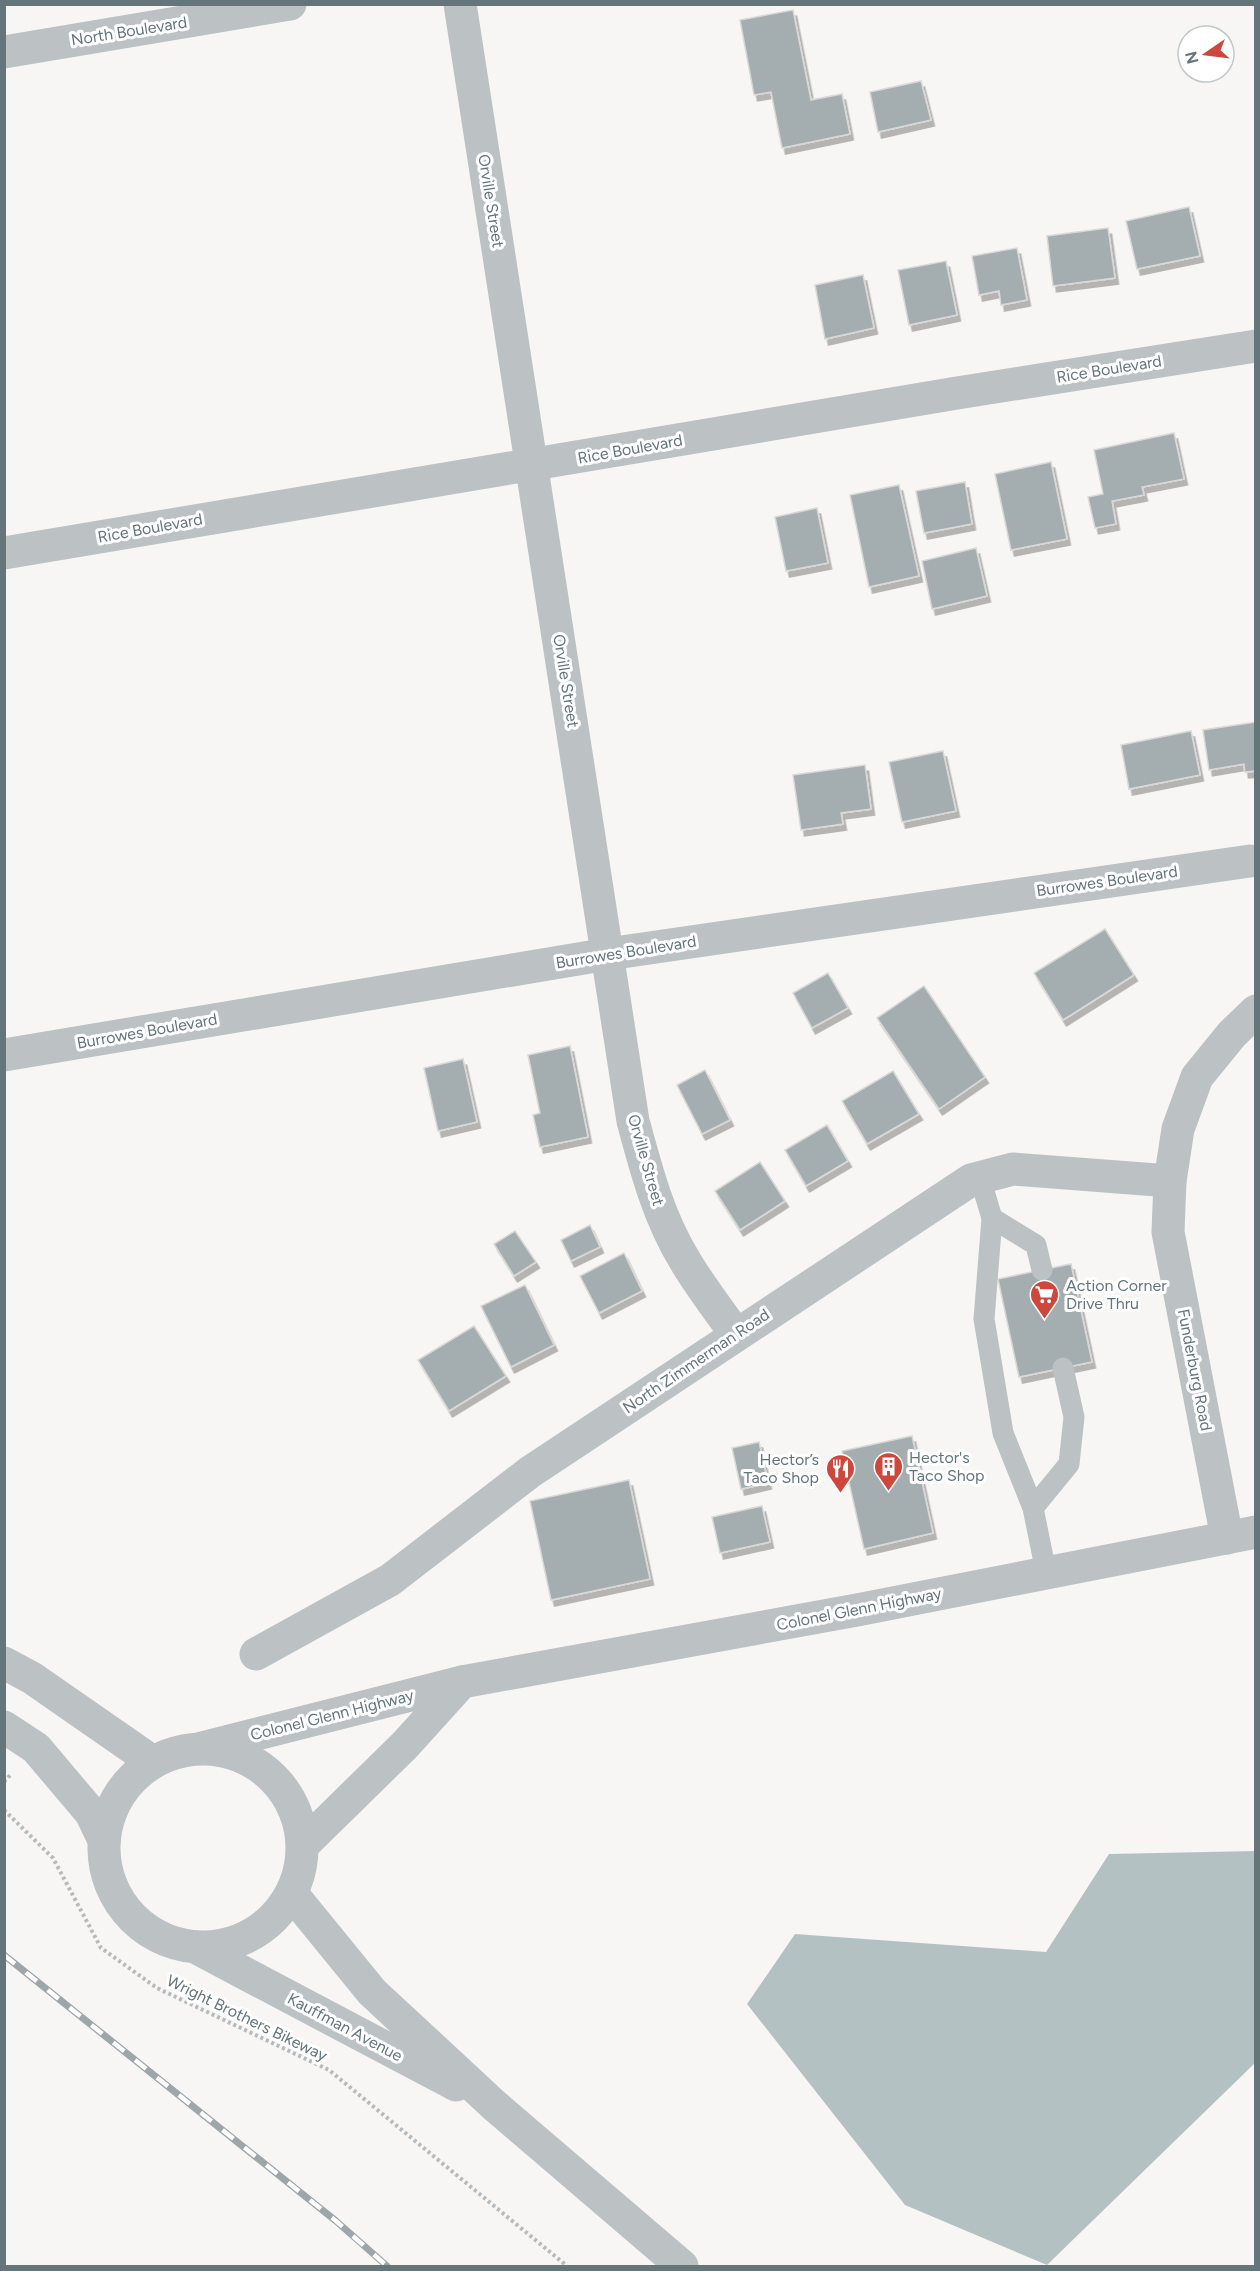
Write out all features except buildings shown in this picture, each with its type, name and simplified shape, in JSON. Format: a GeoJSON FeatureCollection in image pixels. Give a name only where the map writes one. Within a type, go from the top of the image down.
{"type":"FeatureCollection","features":[{"type":"Feature","properties":{"kind":"street","name":"North Boulevard"},"geometry":{"type":"LineString","coordinates":[[4,52],[290,4]]}},
{"type":"Feature","properties":{"kind":"street","name":"Orville Street"},"geometry":{"type":"LineString","coordinates":[[460,4],[633,1121],[650,1185],[684,1259],[736,1335]]}},
{"type":"Feature","properties":{"kind":"street","name":"Rice Boulevard"},"geometry":{"type":"LineString","coordinates":[[4,553],[957,393],[1256,346]]}},
{"type":"Feature","properties":{"kind":"street","name":"Burrowes Boulevard"},"geometry":{"type":"LineString","coordinates":[[4,1055],[608,954],[1250,861]]}},
{"type":"Feature","properties":{"kind":"street","name":"Funderburg Road"},"geometry":{"type":"LineString","coordinates":[[1241,1535],[1168,1232],[1170,1181],[1178,1129],[1197,1077],[1232,1034],[1256,1011]]}},
{"type":"Feature","properties":{"kind":"street","name":"North Zimmerman Road"},"geometry":{"type":"LineString","coordinates":[[256,1654],[390,1580],[530,1472],[971,1180],[1013,1169],[1170,1181]]}},
{"type":"Feature","properties":{"kind":"street","name":"Colonel Glenn Highway"},"geometry":{"type":"LineString","coordinates":[[202,1748],[462,1682],[857,1611],[1241,1535]]}},
{"type":"Feature","properties":{"kind":"street"},"geometry":{"type":"LineString","coordinates":[[4,1663],[32,1678],[153,1762]]}},
{"type":"Feature","properties":{"kind":"street","name":"Colonel Glenn Highway"},"geometry":{"type":"LineString","coordinates":[[303,1845],[405,1745],[462,1682]]}},
{"type":"Feature","properties":{"kind":"street"},"geometry":{"type":"LineString","coordinates":[[4,1727],[36,1748],[91,1813],[104,1840]]}},
{"type":"Feature","properties":{"kind":"street"},"geometry":{"type":"LineString","coordinates":[[202,1748],[228,1751],[251,1761],[272,1776],[288,1796],[299,1820],[303,1845],[300,1871],[291,1894],[276,1916],[260,1930],[239,1941],[218,1947],[195,1947],[173,1943],[153,1934],[135,1920],[121,1903],[110,1883],[105,1862],[104,1840],[109,1818],[117,1798],[133,1777],[153,1762],[177,1752],[202,1748]]}},
{"type":"Feature","properties":{"kind":"street","name":"Kauffman Avenue"},"geometry":{"type":"LineString","coordinates":[[291,1894],[372,1992],[495,2106],[682,2266]]}},
{"type":"Feature","properties":{"kind":"street","name":"Kauffman Avenue"},"geometry":{"type":"LineString","coordinates":[[195,1947],[495,2106]]}},
{"type":"Feature","properties":{"kind":"lane"},"geometry":{"type":"LineString","coordinates":[[981,1178],[992,1218],[984,1319],[1003,1433],[1033,1508],[1046,1572]]}},
{"type":"Feature","properties":{"kind":"lane"},"geometry":{"type":"LineString","coordinates":[[992,1218],[1036,1245],[1042,1270]]}},
{"type":"Feature","properties":{"kind":"lane"},"geometry":{"type":"LineString","coordinates":[[1033,1508],[1069,1464],[1074,1417],[1063,1368]]}},
{"type":"Feature","properties":{"kind":"path","name":"Wright Brothers Bikeway"},"geometry":{"type":"LineString","coordinates":[[4,1810],[53,1858],[101,1948],[158,1988],[329,2070],[567,2266]]}},
{"type":"Feature","properties":{"kind":"shaded area"},"geometry":{"type":"Polygon","coordinates":[[[1255,1851],[1255,2063],[1047,2265],[905,2205],[747,2004],[795,1934],[1046,1952],[1109,1854],[1255,1851]]]}},
{"type":"Feature","properties":{"kind":"railway"},"geometry":{"type":"LineString","coordinates":[[4,1955],[336,2221],[387,2266]]}},
{"type":"Feature","properties":{"kind":"place","name":"Action Corner Drive Thru"},"geometry":{"type":"Point","coordinates":[1045,1320]}},
{"type":"Feature","properties":{"kind":"place","name":"Hector's Taco Shop"},"geometry":{"type":"Point","coordinates":[888,1492]}},
{"type":"Feature","properties":{"kind":"place","name":"Hector’s Taco Shop"},"geometry":{"type":"Point","coordinates":[840,1494]}}]}
